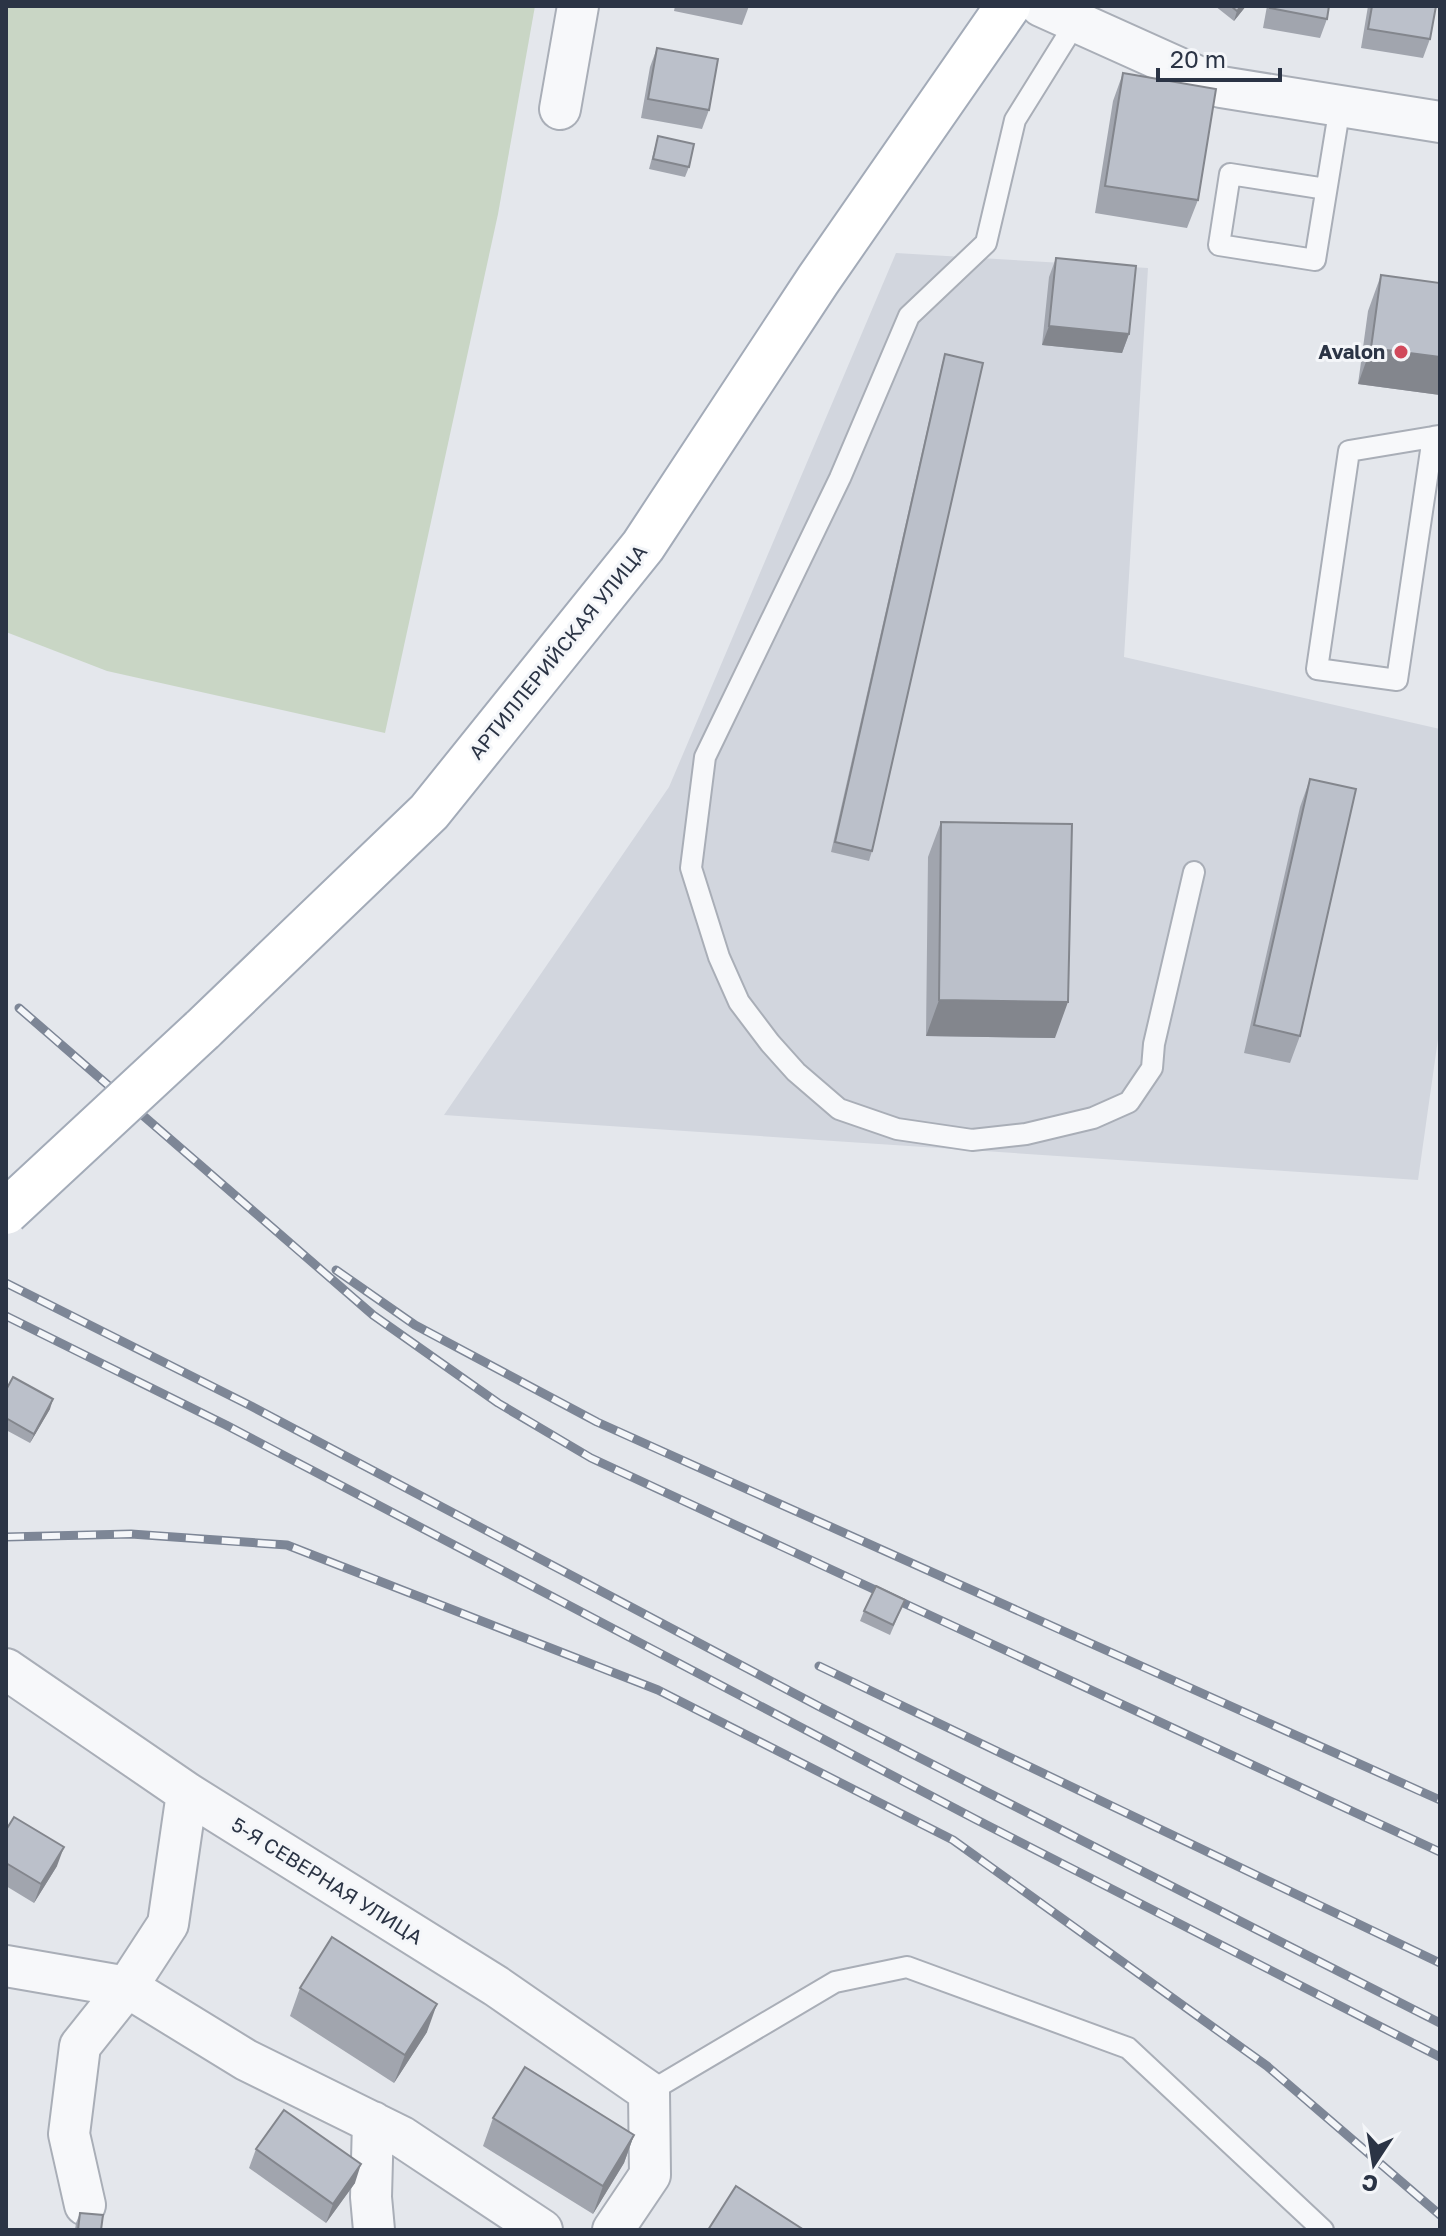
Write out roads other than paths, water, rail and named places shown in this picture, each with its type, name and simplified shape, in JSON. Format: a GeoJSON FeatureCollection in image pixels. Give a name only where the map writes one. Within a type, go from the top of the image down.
{"type":"FeatureCollection","features":[{"type":"Feature","properties":{"kind":"main road","name":"АРТИЛЛЕРИЙСКАЯ УЛИЦА"},"geometry":{"type":"LineString","coordinates":[[6,1212],[202,1030],[429,812],[643,546],[818,280],[1008,6]]}},
{"type":"Feature","properties":{"kind":"street"},"geometry":{"type":"LineString","coordinates":[[560,109],[578,6]]}},
{"type":"Feature","properties":{"kind":"street"},"geometry":{"type":"LineString","coordinates":[[1058,14],[1221,87],[1440,122]]}},
{"type":"Feature","properties":{"kind":"street","name":"5-Я СЕВЕРНАЯ УЛИЦА"},"geometry":{"type":"LineString","coordinates":[[6,1669],[187,1793],[496,1986],[649,2092]]}},
{"type":"Feature","properties":{"kind":"street"},"geometry":{"type":"LineString","coordinates":[[85,2205],[69,2134],[80,2046],[127,1987],[168,1924],[187,1793]]}},
{"type":"Feature","properties":{"kind":"street"},"geometry":{"type":"LineString","coordinates":[[6,1966],[127,1987],[246,2060],[402,2137],[542,2230]]}},
{"type":"Feature","properties":{"kind":"street"},"geometry":{"type":"LineString","coordinates":[[613,2230],[650,2175],[649,2092]]}},
{"type":"Feature","properties":{"kind":"street"},"geometry":{"type":"LineString","coordinates":[[373,2122],[371,2197],[374,2230]]}},
{"type":"Feature","properties":{"kind":"lane"},"geometry":{"type":"LineString","coordinates":[[1058,14],[1015,120],[986,243],[909,316],[840,478],[705,757],[691,868],[719,957],[739,1002],[796,1072],[839,1109],[897,1129],[972,1140],[1026,1134],[1093,1118],[1129,1102],[1152,1068],[1154,1044],[1194,872]]}},
{"type":"Feature","properties":{"kind":"lane"},"geometry":{"type":"LineString","coordinates":[[1326,189],[1230,174],[1219,245],[1315,260],[1340,106]]}},
{"type":"Feature","properties":{"kind":"lane"},"geometry":{"type":"LineString","coordinates":[[1437,437],[1397,680],[1317,669],[1349,451],[1437,437]]}},
{"type":"Feature","properties":{"kind":"lane"},"geometry":{"type":"LineString","coordinates":[[649,2092],[835,1982],[907,1967],[1128,2048],[1323,2230]]}},
{"type":"Feature","properties":{"kind":"railway"},"geometry":{"type":"LineString","coordinates":[[19,1008],[373,1315],[498,1403],[591,1458],[1440,1852]]}},
{"type":"Feature","properties":{"kind":"railway"},"geometry":{"type":"LineString","coordinates":[[336,1270],[415,1325],[597,1422],[1440,1800]]}},
{"type":"Feature","properties":{"kind":"railway"},"geometry":{"type":"LineString","coordinates":[[6,1283],[251,1406],[820,1707],[1440,2023]]}},
{"type":"Feature","properties":{"kind":"railway"},"geometry":{"type":"LineString","coordinates":[[6,1316],[226,1425],[975,1819],[1440,2057]]}},
{"type":"Feature","properties":{"kind":"railway"},"geometry":{"type":"LineString","coordinates":[[6,1537],[131,1534],[287,1545],[658,1690],[953,1840],[1267,2066],[1440,2215]]}},
{"type":"Feature","properties":{"kind":"railway"},"geometry":{"type":"LineString","coordinates":[[819,1666],[1440,1963]]}},
{"type":"Feature","properties":{"kind":"place","name":"Avalon"},"geometry":{"type":"Point","coordinates":[1401,352]}}]}
